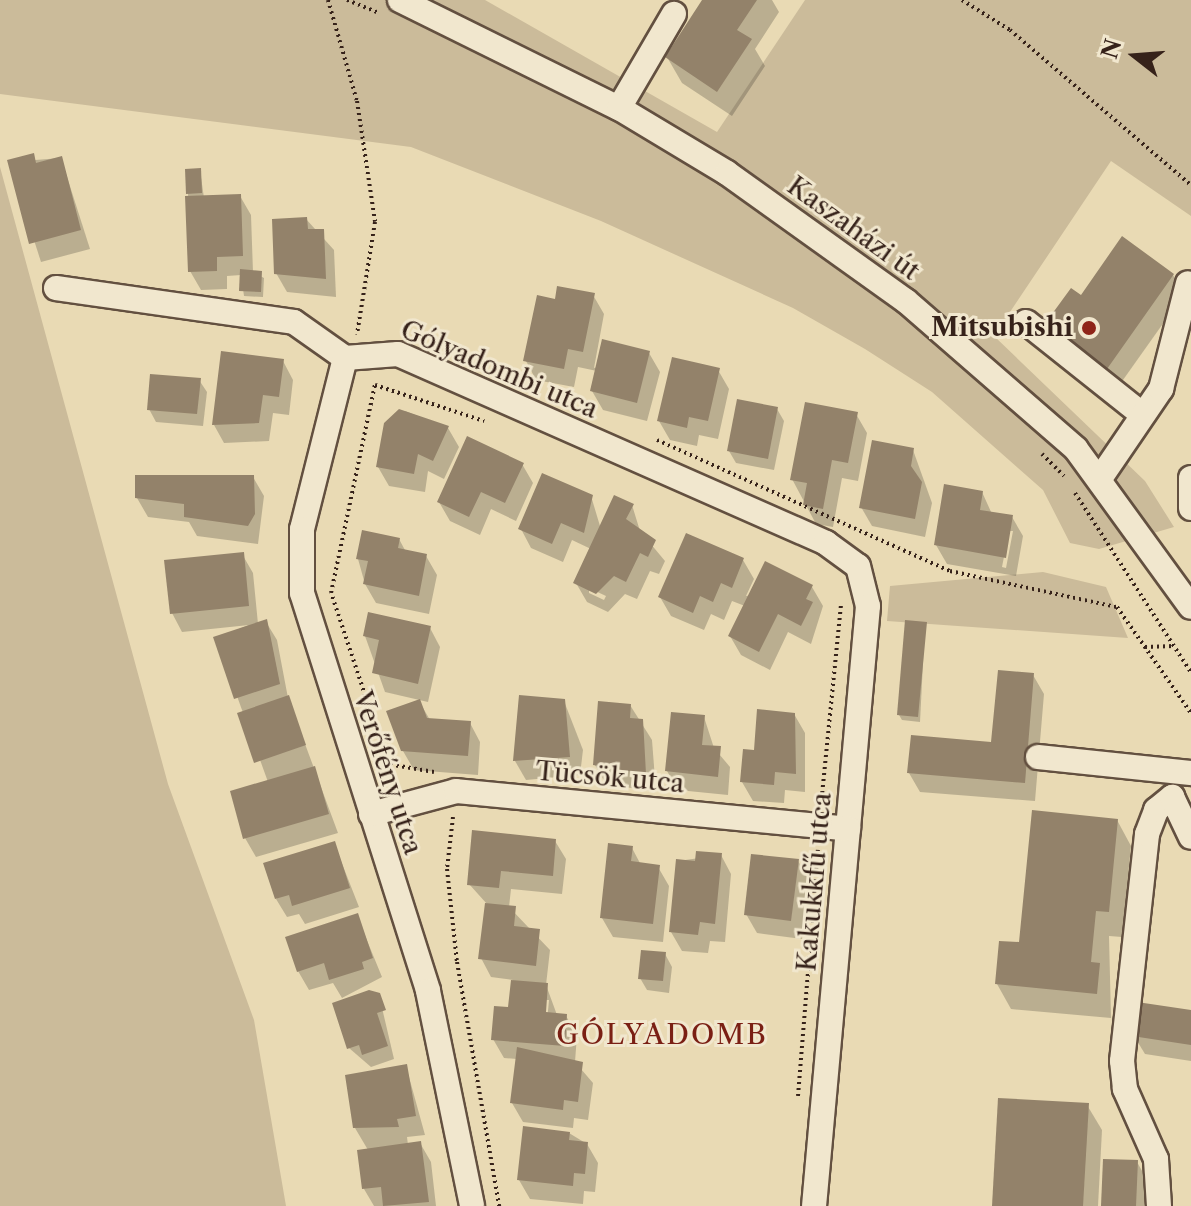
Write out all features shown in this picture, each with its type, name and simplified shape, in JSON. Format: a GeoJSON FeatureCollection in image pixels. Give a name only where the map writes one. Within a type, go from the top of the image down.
{"type":"FeatureCollection","features":[{"type":"Feature","properties":{"kind":"street","name":"Kaszaházi út"},"geometry":{"type":"LineString","coordinates":[[391,7],[619,108],[727,173],[906,301],[1039,413],[1101,477],[1191,607]]}},
{"type":"Feature","properties":{"kind":"street"},"geometry":{"type":"LineString","coordinates":[[619,108],[674,14]]}},
{"type":"Feature","properties":{"kind":"street"},"geometry":{"type":"LineString","coordinates":[[1101,477],[1161,389],[1188,283]]}},
{"type":"Feature","properties":{"kind":"street"},"geometry":{"type":"LineString","coordinates":[[56,288],[294,322],[345,358]]}},
{"type":"Feature","properties":{"kind":"street"},"geometry":{"type":"LineString","coordinates":[[1026,322],[1143,415]]}},
{"type":"Feature","properties":{"kind":"street","name":"Gólyadombi utca"},"geometry":{"type":"LineString","coordinates":[[345,358],[398,354],[826,543],[858,566]]}},
{"type":"Feature","properties":{"kind":"street","name":"Verőfény utca"},"geometry":{"type":"LineString","coordinates":[[345,358],[309,491],[299,572],[435,1019],[472,1206]]}},
{"type":"Feature","properties":{"kind":"street"},"geometry":{"type":"LineString","coordinates":[[1191,478],[1191,508]]}},
{"type":"Feature","properties":{"kind":"street","name":"Kakukkfű utca"},"geometry":{"type":"LineString","coordinates":[[814,1206],[868,606],[858,566]]}},
{"type":"Feature","properties":{"kind":"street"},"geometry":{"type":"LineString","coordinates":[[1038,757],[1191,773]]}},
{"type":"Feature","properties":{"kind":"street","name":"Tücsök utca"},"geometry":{"type":"LineString","coordinates":[[371,814],[456,791],[848,829]]}},
{"type":"Feature","properties":{"kind":"street"},"geometry":{"type":"LineString","coordinates":[[1159,1206],[1156,1159],[1125,1089],[1122,1061],[1147,834],[1156,810],[1172,797],[1191,837]]}},
{"type":"Feature","properties":{"kind":"path"},"geometry":{"type":"LineString","coordinates":[[328,0],[369,163],[375,222],[356,341],[369,337]]}},
{"type":"Feature","properties":{"kind":"path"},"geometry":{"type":"LineString","coordinates":[[347,0],[391,7]]}},
{"type":"Feature","properties":{"kind":"path"},"geometry":{"type":"LineString","coordinates":[[962,0],[1010,30],[1191,185]]}},
{"type":"Feature","properties":{"kind":"path"},"geometry":{"type":"LineString","coordinates":[[375,385],[331,593],[388,764],[444,773]]}},
{"type":"Feature","properties":{"kind":"path"},"geometry":{"type":"LineString","coordinates":[[652,438],[950,571],[1117,607],[1191,713]]}},
{"type":"Feature","properties":{"kind":"path"},"geometry":{"type":"LineString","coordinates":[[1030,442],[1072,488],[1191,672]]}},
{"type":"Feature","properties":{"kind":"path"},"geometry":{"type":"LineString","coordinates":[[796,1111],[842,594]]}},
{"type":"Feature","properties":{"kind":"path"},"geometry":{"type":"LineString","coordinates":[[1145,647],[1174,646]]}},
{"type":"Feature","properties":{"kind":"path"},"geometry":{"type":"LineString","coordinates":[[470,812],[454,811],[447,869],[499,1206]]}},
{"type":"Feature","properties":{"kind":"shaded area"},"geometry":{"type":"Polygon","coordinates":[[[0,0],[485,0],[717,132],[805,0],[1191,0],[1191,216],[1111,161],[994,336],[1145,481],[1174,527],[1099,549],[1070,543],[1043,490],[932,392],[865,349],[793,308],[601,221],[411,147],[0,94],[0,0]]]}},
{"type":"Feature","properties":{"kind":"shaded area"},"geometry":{"type":"Polygon","coordinates":[[[0,167],[168,784],[254,1020],[286,1206],[0,1206],[0,167]]]}},
{"type":"Feature","properties":{"kind":"shaded area"},"geometry":{"type":"Polygon","coordinates":[[[1043,572],[1106,587],[1128,638],[887,621],[890,586],[1043,572]]]}},
{"type":"Feature","properties":{"kind":"building"},"geometry":{"type":"Polygon","coordinates":[[[702,0],[757,0],[737,30],[752,39],[717,92],[665,57],[702,0]]]}},
{"type":"Feature","properties":{"kind":"building"},"geometry":{"type":"Polygon","coordinates":[[[34,153],[36,163],[62,156],[81,230],[29,244],[7,160],[34,153]]]}},
{"type":"Feature","properties":{"kind":"building"},"geometry":{"type":"Polygon","coordinates":[[[201,168],[202,193],[186,194],[185,169],[201,168]]]}},
{"type":"Feature","properties":{"kind":"building"},"geometry":{"type":"Polygon","coordinates":[[[241,194],[243,256],[217,257],[217,271],[188,272],[185,196],[241,194]]]}},
{"type":"Feature","properties":{"kind":"building"},"geometry":{"type":"Polygon","coordinates":[[[307,217],[308,229],[324,229],[326,279],[274,274],[272,219],[307,217]]]}},
{"type":"Feature","properties":{"kind":"building"},"geometry":{"type":"Polygon","coordinates":[[[1122,236],[1174,274],[1107,369],[1044,325],[1071,288],[1081,295],[1122,236]]]}},
{"type":"Feature","properties":{"kind":"building"},"geometry":{"type":"Polygon","coordinates":[[[240,269],[262,271],[261,292],[239,291],[240,269]]]}},
{"type":"Feature","properties":{"kind":"building"},"geometry":{"type":"Polygon","coordinates":[[[557,286],[595,293],[583,352],[568,349],[564,369],[523,361],[537,295],[555,299],[557,286]]]}},
{"type":"Feature","properties":{"kind":"building"},"geometry":{"type":"Polygon","coordinates":[[[602,339],[650,351],[637,403],[590,391],[602,339]]]}},
{"type":"Feature","properties":{"kind":"building"},"geometry":{"type":"Polygon","coordinates":[[[221,351],[284,359],[279,397],[263,395],[259,423],[212,425],[221,351]]]}},
{"type":"Feature","properties":{"kind":"building"},"geometry":{"type":"Polygon","coordinates":[[[672,357],[720,368],[708,421],[689,417],[687,428],[657,421],[672,357]]]}},
{"type":"Feature","properties":{"kind":"building"},"geometry":{"type":"Polygon","coordinates":[[[150,374],[201,378],[197,414],[147,410],[150,374]]]}},
{"type":"Feature","properties":{"kind":"building"},"geometry":{"type":"Polygon","coordinates":[[[737,399],[778,407],[768,459],[727,451],[737,399]]]}},
{"type":"Feature","properties":{"kind":"building"},"geometry":{"type":"Polygon","coordinates":[[[805,402],[858,412],[848,463],[832,460],[823,509],[803,505],[807,483],[790,480],[805,402]]]}},
{"type":"Feature","properties":{"kind":"building"},"geometry":{"type":"Polygon","coordinates":[[[399,409],[449,426],[433,461],[418,454],[414,474],[376,467],[384,423],[399,409]]]}},
{"type":"Feature","properties":{"kind":"building"},"geometry":{"type":"Polygon","coordinates":[[[467,436],[524,463],[505,503],[481,492],[469,517],[437,502],[467,436]]]}},
{"type":"Feature","properties":{"kind":"building"},"geometry":{"type":"Polygon","coordinates":[[[872,440],[914,448],[911,466],[922,482],[915,519],[859,508],[872,440]]]}},
{"type":"Feature","properties":{"kind":"building"},"geometry":{"type":"Polygon","coordinates":[[[542,473],[593,495],[584,533],[561,523],[552,544],[518,529],[542,473]]]}},
{"type":"Feature","properties":{"kind":"building"},"geometry":{"type":"Polygon","coordinates":[[[135,475],[254,475],[255,514],[248,526],[184,517],[184,504],[135,498],[135,475]]]}},
{"type":"Feature","properties":{"kind":"building"},"geometry":{"type":"Polygon","coordinates":[[[944,484],[983,491],[980,510],[1013,515],[1006,558],[934,545],[944,484]]]}},
{"type":"Feature","properties":{"kind":"building"},"geometry":{"type":"Polygon","coordinates":[[[614,495],[634,504],[626,519],[656,540],[648,557],[640,553],[626,582],[614,576],[596,594],[573,583],[614,495]]]}},
{"type":"Feature","properties":{"kind":"building"},"geometry":{"type":"Polygon","coordinates":[[[362,530],[400,538],[398,548],[427,554],[419,596],[363,584],[368,561],[356,559],[362,530]]]}},
{"type":"Feature","properties":{"kind":"building"},"geometry":{"type":"Polygon","coordinates":[[[686,533],[744,558],[732,588],[721,583],[713,602],[700,596],[693,613],[658,597],[686,533]]]}},
{"type":"Feature","properties":{"kind":"building"},"geometry":{"type":"Polygon","coordinates":[[[244,552],[249,606],[170,614],[164,560],[244,552]]]}},
{"type":"Feature","properties":{"kind":"building"},"geometry":{"type":"Polygon","coordinates":[[[765,561],[813,585],[806,599],[813,602],[801,626],[778,614],[759,652],[728,636],[765,561]]]}},
{"type":"Feature","properties":{"kind":"building"},"geometry":{"type":"Polygon","coordinates":[[[368,612],[431,626],[418,684],[372,673],[379,640],[363,636],[368,612]]]}},
{"type":"Feature","properties":{"kind":"building"},"geometry":{"type":"Polygon","coordinates":[[[267,619],[280,684],[234,699],[213,637],[267,619]]]}},
{"type":"Feature","properties":{"kind":"building"},"geometry":{"type":"Polygon","coordinates":[[[905,620],[927,622],[918,717],[897,715],[905,620]]]}},
{"type":"Feature","properties":{"kind":"building"},"geometry":{"type":"Polygon","coordinates":[[[998,670],[1034,673],[1025,783],[907,773],[911,735],[991,742],[998,670]]]}},
{"type":"Feature","properties":{"kind":"building"},"geometry":{"type":"Polygon","coordinates":[[[289,695],[306,745],[254,763],[237,713],[289,695]]]}},
{"type":"Feature","properties":{"kind":"building"},"geometry":{"type":"Polygon","coordinates":[[[519,695],[565,699],[570,757],[513,761],[519,695]]]}},
{"type":"Feature","properties":{"kind":"building"},"geometry":{"type":"Polygon","coordinates":[[[420,699],[427,718],[471,721],[468,756],[401,751],[386,711],[420,699]]]}},
{"type":"Feature","properties":{"kind":"building"},"geometry":{"type":"Polygon","coordinates":[[[598,701],[631,704],[630,718],[643,719],[646,774],[593,765],[598,701]]]}},
{"type":"Feature","properties":{"kind":"building"},"geometry":{"type":"Polygon","coordinates":[[[757,709],[795,713],[796,774],[775,772],[774,785],[740,782],[743,749],[754,750],[757,709]]]}},
{"type":"Feature","properties":{"kind":"building"},"geometry":{"type":"Polygon","coordinates":[[[671,712],[705,715],[702,745],[721,746],[718,777],[665,771],[671,712]]]}},
{"type":"Feature","properties":{"kind":"building"},"geometry":{"type":"Polygon","coordinates":[[[315,766],[329,814],[243,839],[230,791],[315,766]]]}},
{"type":"Feature","properties":{"kind":"building"},"geometry":{"type":"Polygon","coordinates":[[[1032,810],[1118,819],[1109,912],[1096,911],[1091,962],[1100,963],[1097,994],[995,984],[999,941],[1019,942],[1032,810]]]}},
{"type":"Feature","properties":{"kind":"building"},"geometry":{"type":"Polygon","coordinates":[[[472,830],[556,839],[553,876],[501,871],[499,888],[467,885],[472,830]]]}},
{"type":"Feature","properties":{"kind":"building"},"geometry":{"type":"Polygon","coordinates":[[[335,841],[350,888],[292,906],[289,895],[275,899],[263,863],[335,841]]]}},
{"type":"Feature","properties":{"kind":"building"},"geometry":{"type":"Polygon","coordinates":[[[608,843],[633,846],[631,861],[660,865],[653,924],[600,918],[608,843]]]}},
{"type":"Feature","properties":{"kind":"building"},"geometry":{"type":"Polygon","coordinates":[[[696,851],[722,853],[715,924],[700,922],[698,935],[669,932],[676,859],[695,861],[696,851]]]}},
{"type":"Feature","properties":{"kind":"building"},"geometry":{"type":"Polygon","coordinates":[[[751,854],[799,859],[791,921],[744,915],[751,854]]]}},
{"type":"Feature","properties":{"kind":"building"},"geometry":{"type":"Polygon","coordinates":[[[485,903],[516,906],[514,926],[540,929],[536,966],[478,959],[485,903]]]}},
{"type":"Feature","properties":{"kind":"building"},"geometry":{"type":"Polygon","coordinates":[[[358,913],[373,958],[362,962],[364,969],[329,980],[324,963],[297,972],[285,937],[358,913]]]}},
{"type":"Feature","properties":{"kind":"building"},"geometry":{"type":"Polygon","coordinates":[[[641,950],[666,952],[663,981],[638,979],[641,950]]]}},
{"type":"Feature","properties":{"kind":"building"},"geometry":{"type":"Polygon","coordinates":[[[511,980],[548,983],[546,1012],[567,1014],[565,1046],[491,1040],[494,1006],[508,1007],[511,980]]]}},
{"type":"Feature","properties":{"kind":"building"},"geometry":{"type":"Polygon","coordinates":[[[369,990],[380,993],[386,1010],[377,1013],[388,1046],[362,1055],[359,1045],[347,1049],[332,1003],[369,990]]]}},
{"type":"Feature","properties":{"kind":"building"},"geometry":{"type":"Polygon","coordinates":[[[1137,1002],[1191,1010],[1191,1045],[1132,1036],[1137,1002]]]}},
{"type":"Feature","properties":{"kind":"building"},"geometry":{"type":"Polygon","coordinates":[[[517,1047],[583,1062],[578,1102],[564,1100],[563,1110],[510,1103],[517,1047]]]}},
{"type":"Feature","properties":{"kind":"building"},"geometry":{"type":"Polygon","coordinates":[[[407,1064],[416,1116],[397,1119],[399,1127],[353,1128],[345,1075],[407,1064]]]}},
{"type":"Feature","properties":{"kind":"building"},"geometry":{"type":"Polygon","coordinates":[[[998,1098],[1089,1103],[1083,1206],[992,1206],[998,1098]]]}},
{"type":"Feature","properties":{"kind":"building"},"geometry":{"type":"Polygon","coordinates":[[[523,1126],[570,1132],[569,1140],[588,1142],[585,1174],[574,1173],[573,1186],[517,1180],[523,1126]]]}},
{"type":"Feature","properties":{"kind":"building"},"geometry":{"type":"Polygon","coordinates":[[[421,1141],[429,1202],[383,1206],[381,1187],[362,1189],[357,1150],[421,1141]]]}},
{"type":"Feature","properties":{"kind":"building"},"geometry":{"type":"Polygon","coordinates":[[[1103,1159],[1138,1160],[1136,1206],[1101,1206],[1103,1159]]]}},
{"type":"Feature","properties":{"kind":"place","name":"Mitsubishi"},"geometry":{"type":"Point","coordinates":[1089,328]}},
{"type":"Feature","properties":{"kind":"district","name":"GÓLYADOMB"},"geometry":{"type":"Point","coordinates":[662,1034]}}]}
